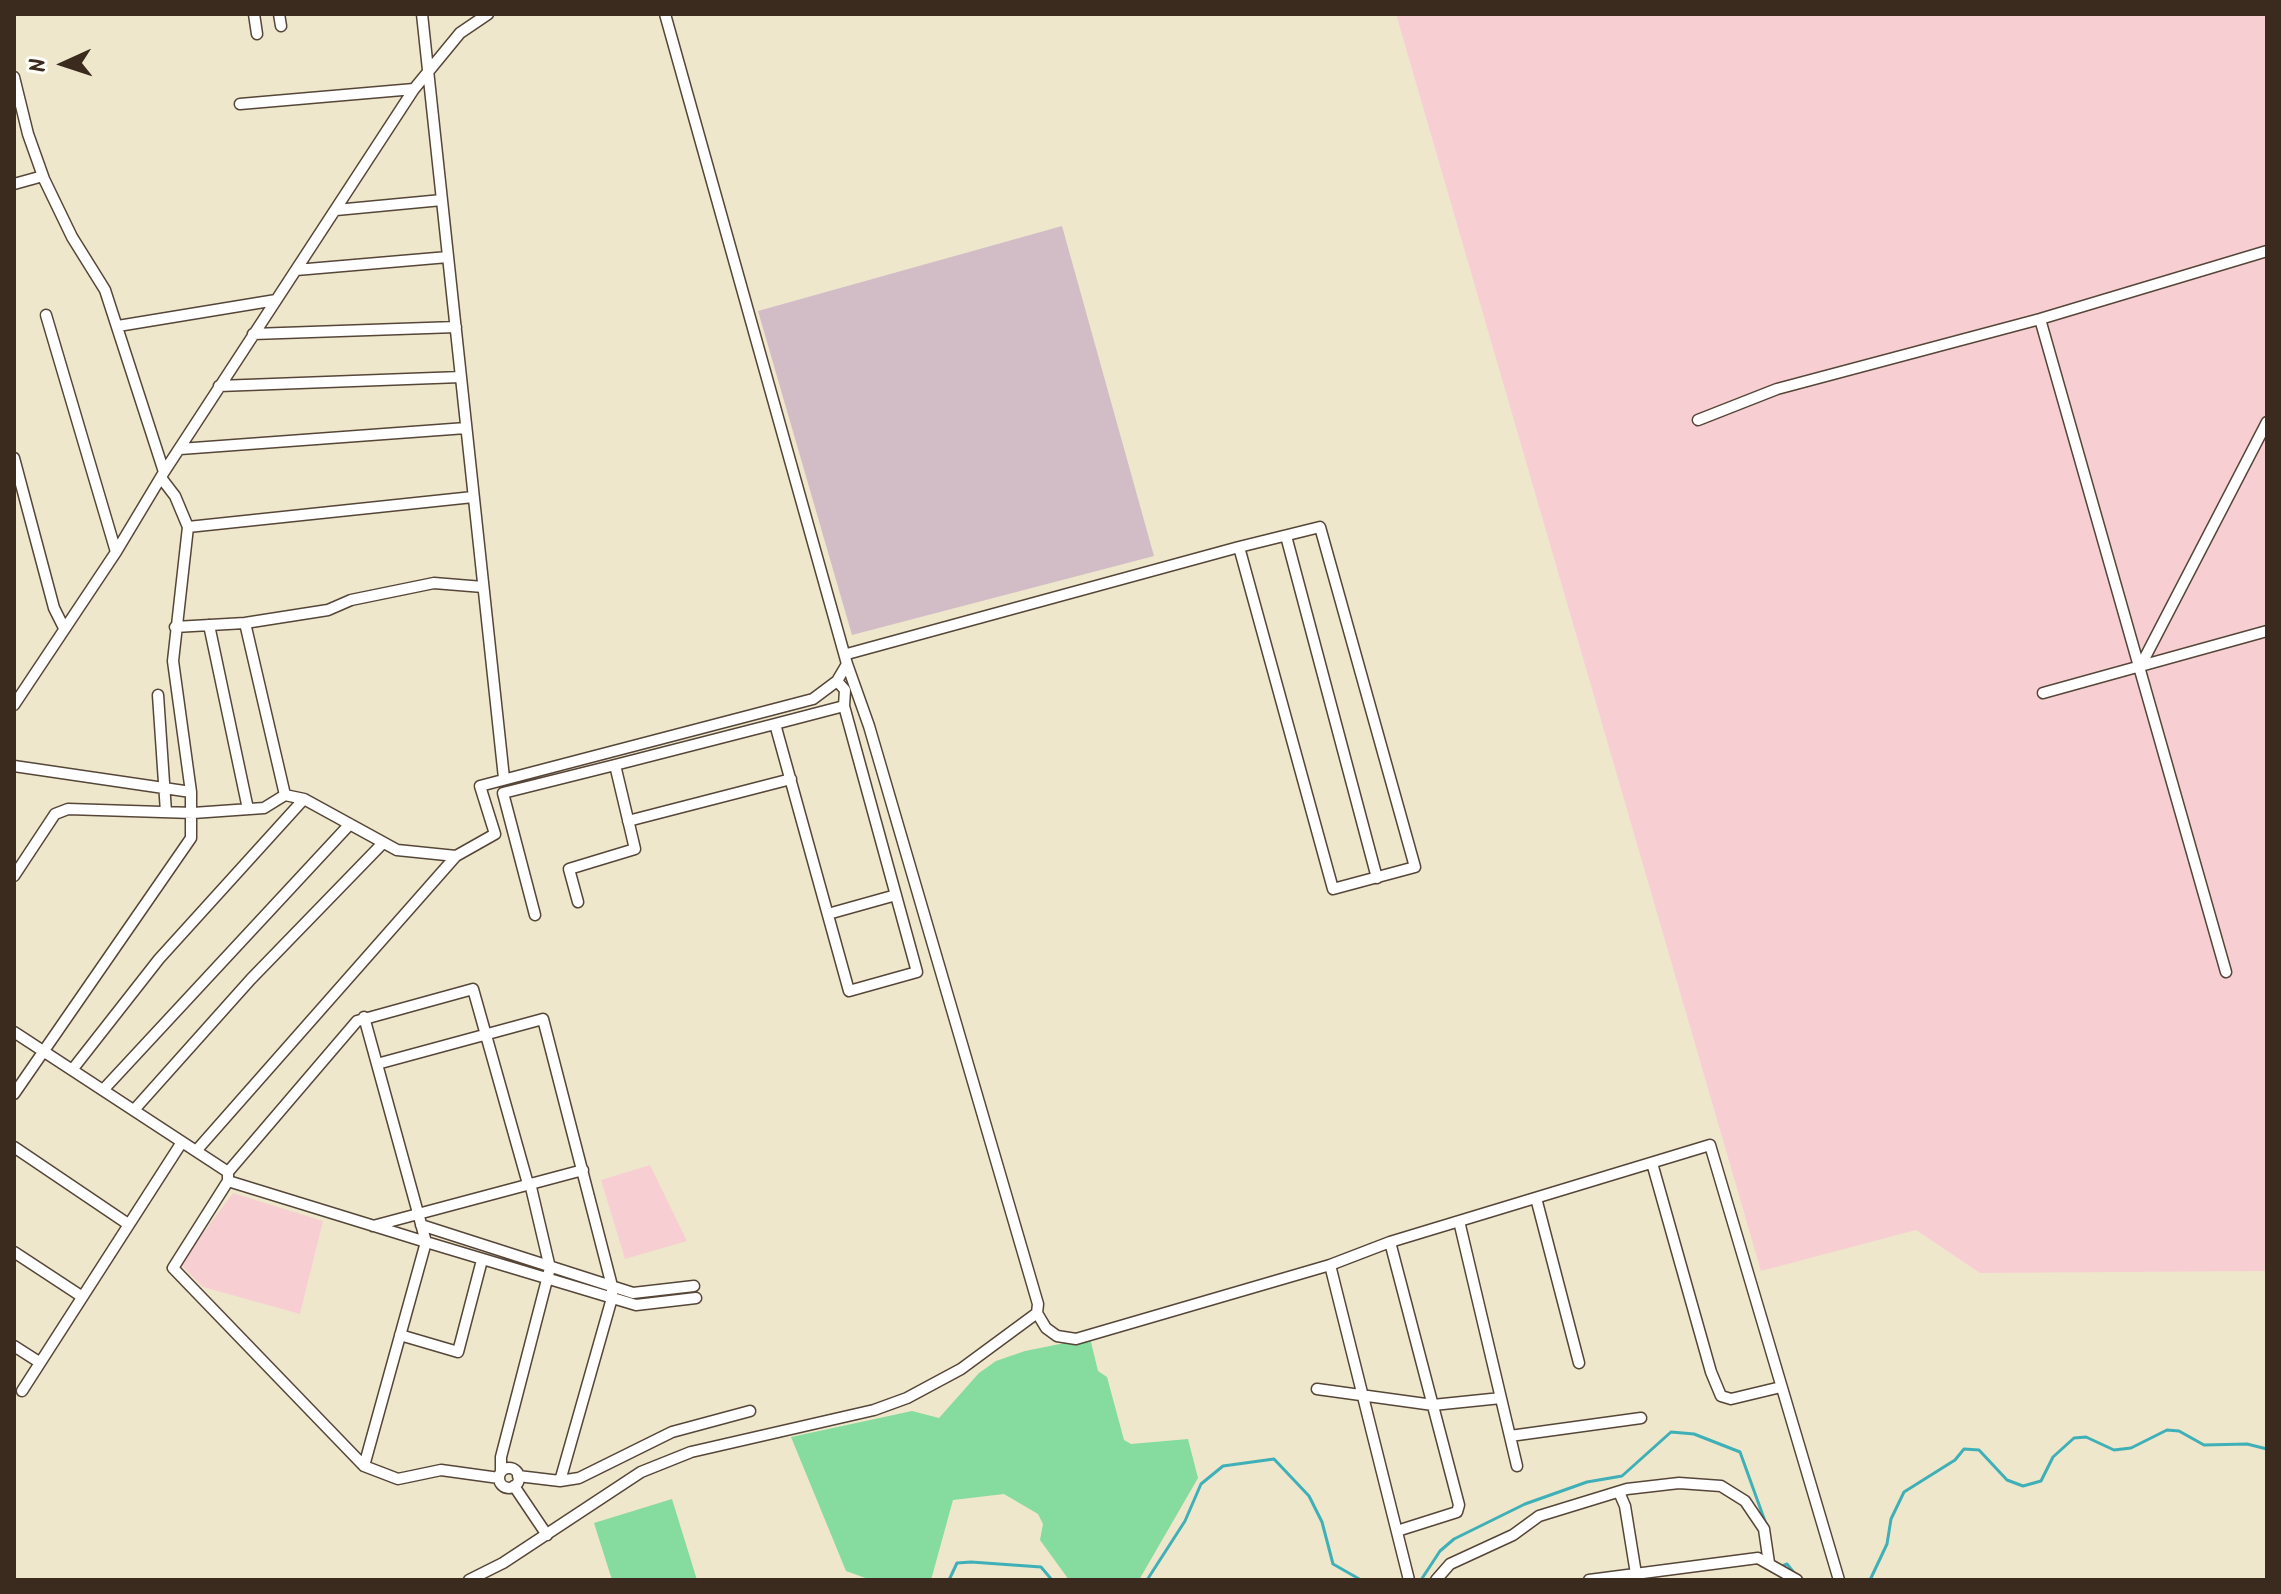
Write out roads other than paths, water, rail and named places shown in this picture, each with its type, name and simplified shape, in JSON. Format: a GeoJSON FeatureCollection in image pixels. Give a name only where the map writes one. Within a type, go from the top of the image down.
{"type":"FeatureCollection","features":[{"type":"Feature","properties":{"kind":"street"},"geometry":{"type":"LineString","coordinates":[[254,14],[257,34]]}},
{"type":"Feature","properties":{"kind":"street"},"geometry":{"type":"LineString","coordinates":[[279,14],[281,26]]}},
{"type":"Feature","properties":{"kind":"street"},"geometry":{"type":"LineString","coordinates":[[422,14],[504,778]]}},
{"type":"Feature","properties":{"kind":"street"},"geometry":{"type":"LineString","coordinates":[[14,702],[116,552],[219,386],[414,89],[460,33],[488,14]]}},
{"type":"Feature","properties":{"kind":"street"},"geometry":{"type":"LineString","coordinates":[[665,14],[847,659],[844,706],[917,972],[849,991],[775,724]]}},
{"type":"Feature","properties":{"kind":"street"},"geometry":{"type":"LineString","coordinates":[[14,77],[28,134],[43,176],[72,237],[105,290],[163,475],[188,527],[173,661],[193,813],[191,838],[14,1094]]}},
{"type":"Feature","properties":{"kind":"street"},"geometry":{"type":"LineString","coordinates":[[240,104],[414,89]]}},
{"type":"Feature","properties":{"kind":"street"},"geometry":{"type":"LineString","coordinates":[[14,184],[43,176]]}},
{"type":"Feature","properties":{"kind":"street"},"geometry":{"type":"LineString","coordinates":[[336,210],[442,200]]}},
{"type":"Feature","properties":{"kind":"street"},"geometry":{"type":"LineString","coordinates":[[1698,420],[1777,389],[2040,319],[2267,251]]}},
{"type":"Feature","properties":{"kind":"street"},"geometry":{"type":"LineString","coordinates":[[296,270],[448,257]]}},
{"type":"Feature","properties":{"kind":"street"},"geometry":{"type":"LineString","coordinates":[[118,326],[276,300]]}},
{"type":"Feature","properties":{"kind":"street"},"geometry":{"type":"LineString","coordinates":[[46,315],[116,552]]}},
{"type":"Feature","properties":{"kind":"street"},"geometry":{"type":"LineString","coordinates":[[2040,319],[2226,972]]}},
{"type":"Feature","properties":{"kind":"street"},"geometry":{"type":"LineString","coordinates":[[253,334],[456,327]]}},
{"type":"Feature","properties":{"kind":"street"},"geometry":{"type":"LineString","coordinates":[[219,386],[461,377]]}},
{"type":"Feature","properties":{"kind":"street"},"geometry":{"type":"LineString","coordinates":[[2140,667],[2267,422]]}},
{"type":"Feature","properties":{"kind":"street"},"geometry":{"type":"LineString","coordinates":[[180,449],[466,428]]}},
{"type":"Feature","properties":{"kind":"street"},"geometry":{"type":"LineString","coordinates":[[2255,445],[2267,452]]}},
{"type":"Feature","properties":{"kind":"street"},"geometry":{"type":"LineString","coordinates":[[14,458],[54,608],[64,628]]}},
{"type":"Feature","properties":{"kind":"street"},"geometry":{"type":"LineString","coordinates":[[188,527],[473,497]]}},
{"type":"Feature","properties":{"kind":"street"},"geometry":{"type":"LineString","coordinates":[[847,659],[1239,547],[1320,527],[1415,867],[1333,889],[1239,547]]}},
{"type":"Feature","properties":{"kind":"street"},"geometry":{"type":"LineString","coordinates":[[1286,536],[1377,878]]}},
{"type":"Feature","properties":{"kind":"street"},"geometry":{"type":"LineString","coordinates":[[175,627],[245,623],[328,610],[351,600],[434,583],[483,587]]}},
{"type":"Feature","properties":{"kind":"street"},"geometry":{"type":"LineString","coordinates":[[245,623],[285,795]]}},
{"type":"Feature","properties":{"kind":"street"},"geometry":{"type":"LineString","coordinates":[[209,625],[248,809]]}},
{"type":"Feature","properties":{"kind":"street"},"geometry":{"type":"LineString","coordinates":[[2043,693],[2267,631]]}},
{"type":"Feature","properties":{"kind":"street"},"geometry":{"type":"LineString","coordinates":[[847,659],[846,686],[882,772],[1038,1304],[1037,1313],[1046,1328],[1057,1336],[1076,1339],[1330,1265],[1390,1242],[1710,1145],[1839,1580]]}},
{"type":"Feature","properties":{"kind":"street"},"geometry":{"type":"LineString","coordinates":[[196,1151],[456,856],[495,834],[480,786],[813,699],[846,686]]}},
{"type":"Feature","properties":{"kind":"street"},"geometry":{"type":"LineString","coordinates":[[158,695],[166,812]]}},
{"type":"Feature","properties":{"kind":"street"},"geometry":{"type":"LineString","coordinates":[[535,915],[503,793],[844,706]]}},
{"type":"Feature","properties":{"kind":"street"},"geometry":{"type":"LineString","coordinates":[[578,902],[569,869],[635,849],[615,765]]}},
{"type":"Feature","properties":{"kind":"street"},"geometry":{"type":"LineString","coordinates":[[14,766],[191,792]]}},
{"type":"Feature","properties":{"kind":"street"},"geometry":{"type":"LineString","coordinates":[[628,821],[791,779]]}},
{"type":"Feature","properties":{"kind":"street"},"geometry":{"type":"LineString","coordinates":[[14,876],[55,814],[68,809],[193,813],[264,808],[285,795],[304,799],[397,850],[456,856]]}},
{"type":"Feature","properties":{"kind":"street"},"geometry":{"type":"LineString","coordinates":[[72,1070],[159,959],[304,799]]}},
{"type":"Feature","properties":{"kind":"street"},"geometry":{"type":"LineString","coordinates":[[103,1090],[350,824]]}},
{"type":"Feature","properties":{"kind":"street"},"geometry":{"type":"LineString","coordinates":[[134,1110],[251,979],[383,843]]}},
{"type":"Feature","properties":{"kind":"street"},"geometry":{"type":"LineString","coordinates":[[828,914],[896,895]]}},
{"type":"Feature","properties":{"kind":"street"},"geometry":{"type":"LineString","coordinates":[[547,1535],[516,1481],[510,1468],[500,1475],[441,1470],[398,1479],[364,1466],[173,1268],[228,1177],[364,1017],[473,989],[529,1184],[549,1274],[501,1457],[500,1475],[505,1486],[516,1481],[579,1478],[672,1432],[750,1411]]}},
{"type":"Feature","properties":{"kind":"street"},"geometry":{"type":"LineString","coordinates":[[364,1017],[426,1242],[364,1466]]}},
{"type":"Feature","properties":{"kind":"street"},"geometry":{"type":"LineString","coordinates":[[377,1064],[543,1019],[612,1292],[560,1481]]}},
{"type":"Feature","properties":{"kind":"street"},"geometry":{"type":"LineString","coordinates":[[14,1032],[196,1151],[228,1177],[482,1260],[549,1274],[612,1292],[636,1305],[696,1298]]}},
{"type":"Feature","properties":{"kind":"street"},"geometry":{"type":"LineString","coordinates":[[22,1391],[182,1142]]}},
{"type":"Feature","properties":{"kind":"street"},"geometry":{"type":"LineString","coordinates":[[14,1147],[128,1224]]}},
{"type":"Feature","properties":{"kind":"street"},"geometry":{"type":"LineString","coordinates":[[1652,1163],[1711,1372],[1721,1396],[1731,1399],[1781,1387]]}},
{"type":"Feature","properties":{"kind":"street"},"geometry":{"type":"LineString","coordinates":[[373,1226],[420,1219],[583,1170]]}},
{"type":"Feature","properties":{"kind":"street"},"geometry":{"type":"LineString","coordinates":[[1536,1198],[1579,1363]]}},
{"type":"Feature","properties":{"kind":"street"},"geometry":{"type":"LineString","coordinates":[[420,1219],[549,1274]]}},
{"type":"Feature","properties":{"kind":"street"},"geometry":{"type":"LineString","coordinates":[[1459,1221],[1517,1466]]}},
{"type":"Feature","properties":{"kind":"street"},"geometry":{"type":"LineString","coordinates":[[1390,1242],[1459,1509],[1397,1531]]}},
{"type":"Feature","properties":{"kind":"street"},"geometry":{"type":"LineString","coordinates":[[14,1252],[81,1296]]}},
{"type":"Feature","properties":{"kind":"street"},"geometry":{"type":"LineString","coordinates":[[400,1335],[458,1352],[482,1260]]}},
{"type":"Feature","properties":{"kind":"street"},"geometry":{"type":"LineString","coordinates":[[1330,1265],[1409,1580]]}},
{"type":"Feature","properties":{"kind":"street"},"geometry":{"type":"LineString","coordinates":[[612,1292],[633,1293],[694,1286]]}},
{"type":"Feature","properties":{"kind":"street"},"geometry":{"type":"LineString","coordinates":[[469,1580],[547,1535],[607,1493],[676,1456],[874,1410],[907,1398],[961,1369],[1037,1313]]}},
{"type":"Feature","properties":{"kind":"street"},"geometry":{"type":"LineString","coordinates":[[14,1346],[39,1362]]}},
{"type":"Feature","properties":{"kind":"street"},"geometry":{"type":"LineString","coordinates":[[1317,1389],[1433,1405],[1501,1398]]}},
{"type":"Feature","properties":{"kind":"street"},"geometry":{"type":"LineString","coordinates":[[1510,1436],[1641,1418]]}},
{"type":"Feature","properties":{"kind":"street"},"geometry":{"type":"LineString","coordinates":[[1436,1580],[1450,1564],[1513,1535],[1539,1516],[1619,1492],[1679,1483],[1721,1486],[1755,1511],[1764,1529],[1769,1563]]}},
{"type":"Feature","properties":{"kind":"street"},"geometry":{"type":"LineString","coordinates":[[1619,1492],[1625,1506],[1636,1576]]}},
{"type":"Feature","properties":{"kind":"street"},"geometry":{"type":"LineString","coordinates":[[1589,1580],[1758,1558],[1797,1580]]}},
{"type":"Feature","properties":{"kind":"waterway"},"geometry":{"type":"LineString","coordinates":[[1870,1580],[1887,1544],[1891,1519],[1904,1492],[1955,1460],[1964,1449],[1979,1450],[2007,1480],[2023,1486],[2041,1481],[2053,1457],[2074,1438],[2086,1437],[2114,1450],[2131,1448],[2167,1430],[2179,1431],[2204,1445],[2247,1444],[2267,1449]]}},
{"type":"Feature","properties":{"kind":"waterway"},"geometry":{"type":"LineString","coordinates":[[1421,1580],[1440,1551],[1454,1539],[1525,1504],[1587,1482],[1622,1476],[1671,1432],[1694,1434],[1740,1452],[1766,1524]]}},
{"type":"Feature","properties":{"kind":"waterway"},"geometry":{"type":"LineString","coordinates":[[1147,1580],[1185,1521],[1201,1484],[1223,1466],[1274,1459],[1309,1496],[1322,1522],[1333,1564],[1361,1580]]}},
{"type":"Feature","properties":{"kind":"waterway"},"geometry":{"type":"LineString","coordinates":[[949,1580],[957,1563],[971,1562],[1041,1567],[1052,1580]]}},
{"type":"Feature","properties":{"kind":"waterway"},"geometry":{"type":"LineString","coordinates":[[1780,1567],[1787,1564],[1795,1574]]}},
{"type":"Feature","properties":{"kind":"waterway"},"geometry":{"type":"LineString","coordinates":[[805,1580],[819,1580]]}}]}
